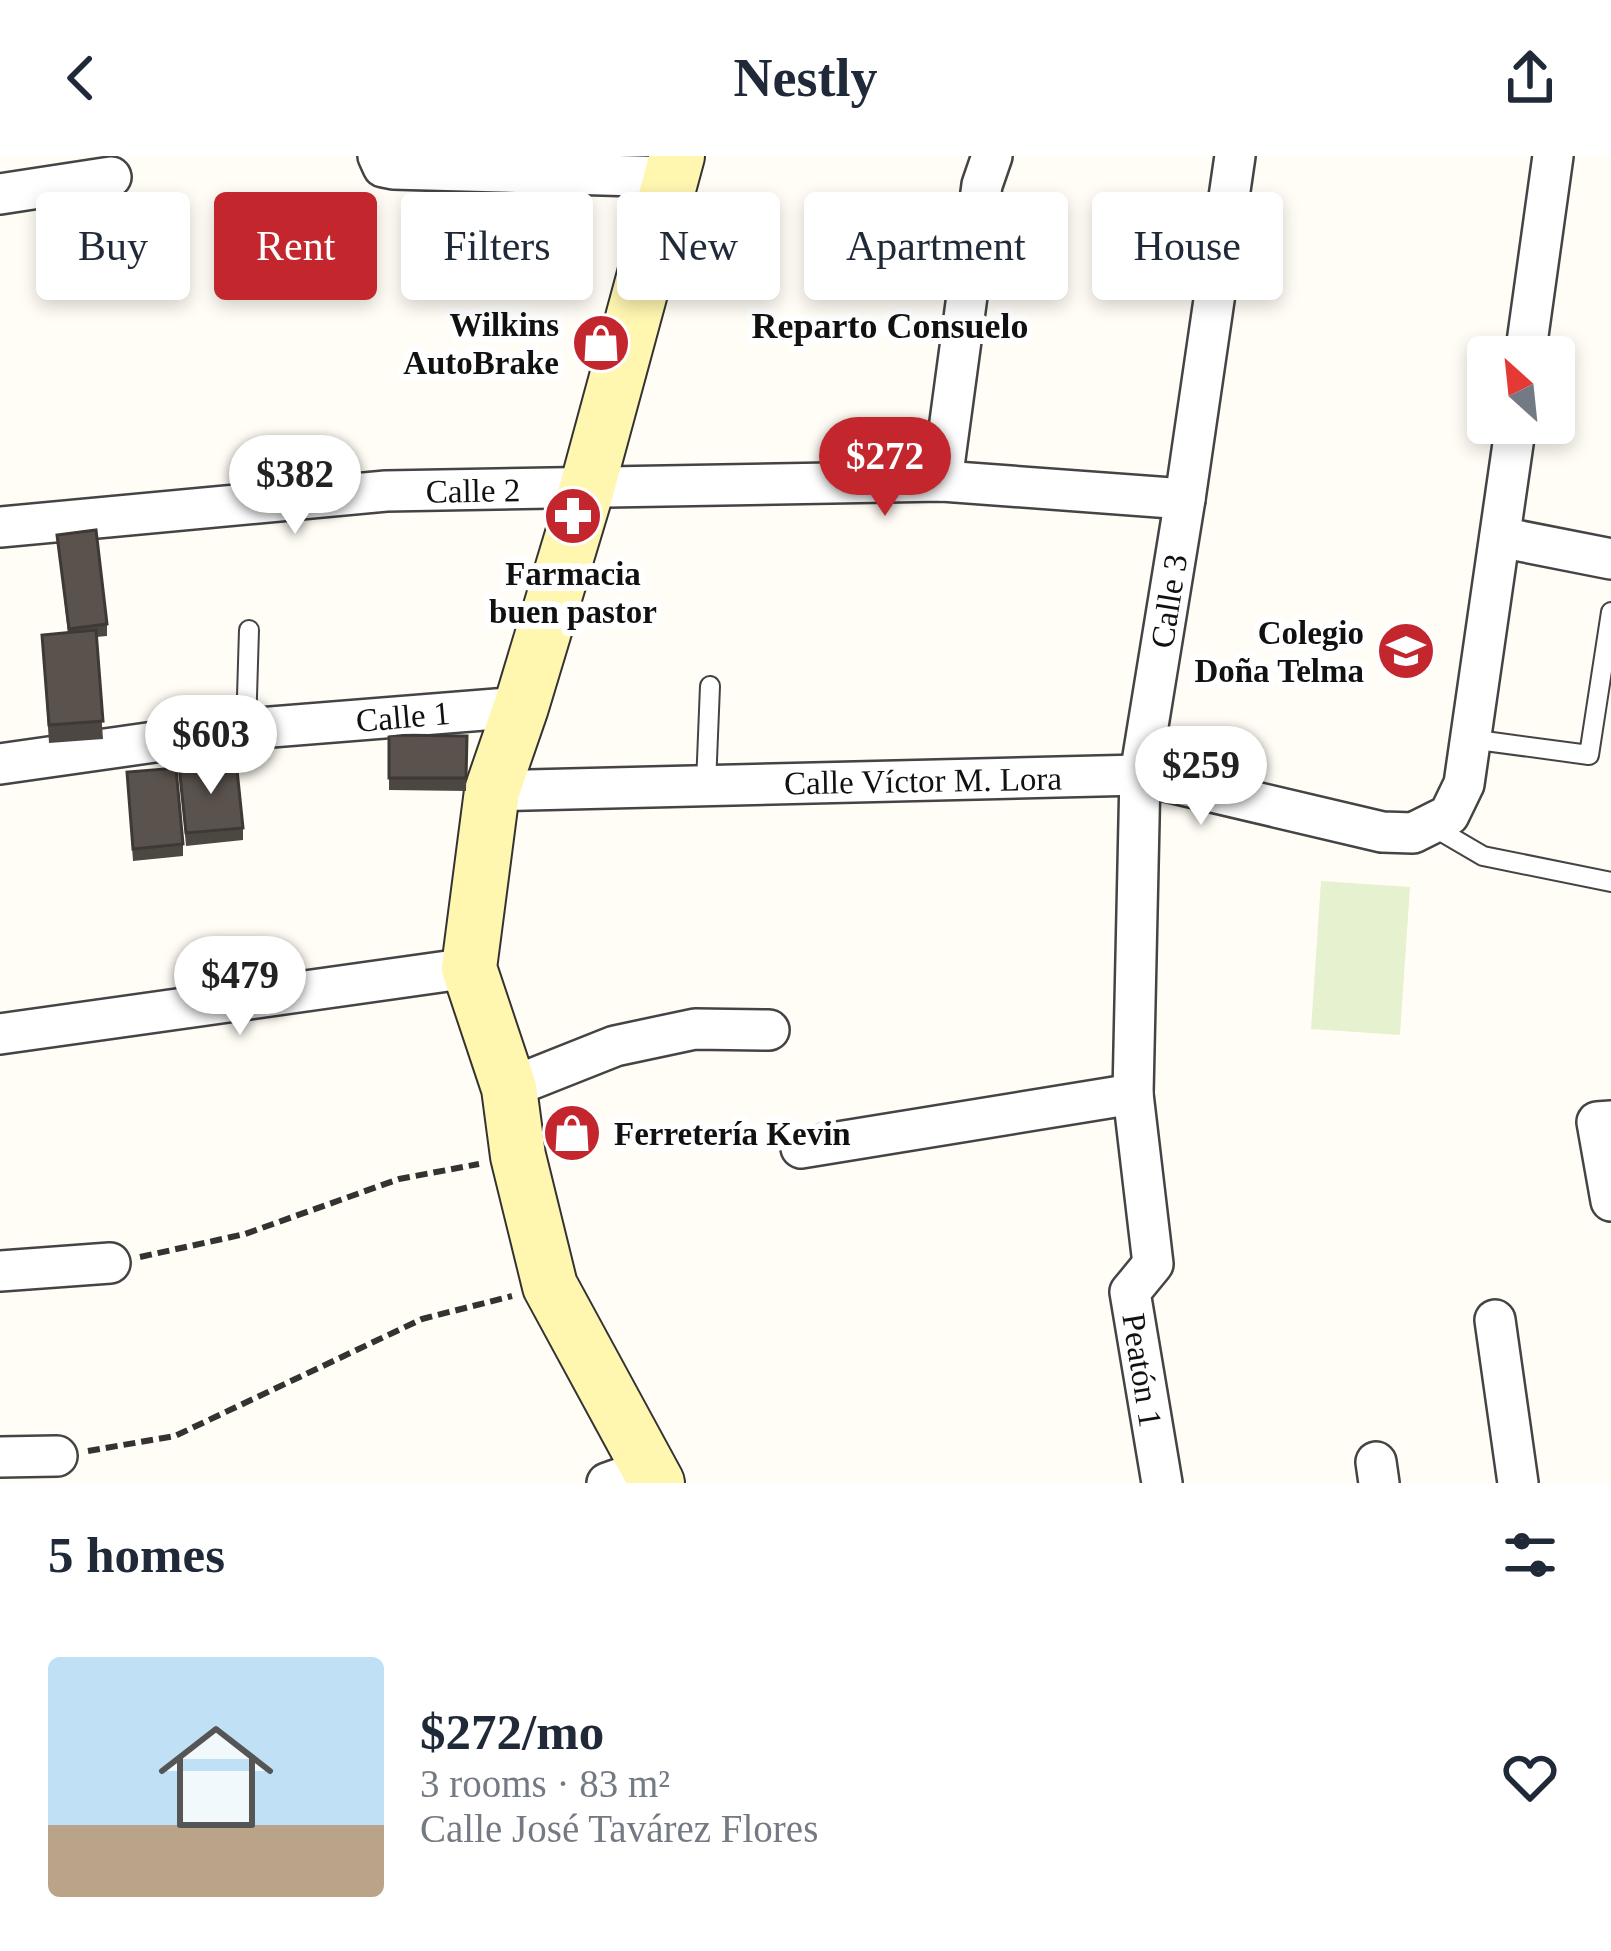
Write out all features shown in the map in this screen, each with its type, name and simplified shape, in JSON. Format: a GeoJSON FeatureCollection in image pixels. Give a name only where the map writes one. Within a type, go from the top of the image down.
{"type":"FeatureCollection","features":[{"type":"Feature","properties":{"kind":"street"},"geometry":{"type":"LineString","coordinates":[[378,156],[383,167],[393,169],[674,167],[587,488],[492,791],[469,968],[509,1088],[518,1156],[550,1286],[638,1478]]}},
{"type":"Feature","properties":{"kind":"street"},"geometry":{"type":"LineString","coordinates":[[942,481],[982,185],[992,156]]}},
{"type":"Feature","properties":{"kind":"street","name":"Calle 3"},"geometry":{"type":"LineString","coordinates":[[1153,1264],[1133,1094],[1140,775],[1234,156]]}},
{"type":"Feature","properties":{"kind":"street"},"geometry":{"type":"LineString","coordinates":[[1528,336],[1553,156]]}},
{"type":"Feature","properties":{"kind":"street"},"geometry":{"type":"LineString","coordinates":[[0,194],[111,177]]}},
{"type":"Feature","properties":{"kind":"street"},"geometry":{"type":"LineString","coordinates":[[1430,825],[1448,815],[1464,784],[1513,444]]}},
{"type":"Feature","properties":{"kind":"street","name":"Calle 2"},"geometry":{"type":"LineString","coordinates":[[0,527],[386,491],[942,481],[1185,499]]}},
{"type":"Feature","properties":{"kind":"street"},"geometry":{"type":"LineString","coordinates":[[1500,537],[1611,559]]}},
{"type":"Feature","properties":{"kind":"street","name":"Calle 1"},"geometry":{"type":"LineString","coordinates":[[0,764],[246,729],[521,706]]}},
{"type":"Feature","properties":{"kind":"street","name":"Calle Víctor M. Lora"},"geometry":{"type":"LineString","coordinates":[[492,791],[1140,775],[1382,832],[1413,833],[1430,825]]}},
{"type":"Feature","properties":{"kind":"street"},"geometry":{"type":"LineString","coordinates":[[0,1034],[469,968]]}},
{"type":"Feature","properties":{"kind":"street"},"geometry":{"type":"LineString","coordinates":[[509,1088],[615,1046],[695,1029],[769,1030]]}},
{"type":"Feature","properties":{"kind":"street"},"geometry":{"type":"LineString","coordinates":[[801,1148],[1133,1094]]}},
{"type":"Feature","properties":{"kind":"street"},"geometry":{"type":"LineString","coordinates":[[1611,1121],[1597,1122],[1611,1201]]}},
{"type":"Feature","properties":{"kind":"street"},"geometry":{"type":"LineString","coordinates":[[0,1271],[110,1264]]}},
{"type":"Feature","properties":{"kind":"street","name":"Peatón 1"},"geometry":{"type":"LineString","coordinates":[[1153,1264],[1130,1292],[1162,1483]]}},
{"type":"Feature","properties":{"kind":"street"},"geometry":{"type":"LineString","coordinates":[[1495,1320],[1518,1483]]}},
{"type":"Feature","properties":{"kind":"street"},"geometry":{"type":"LineString","coordinates":[[0,1457],[57,1456]]}},
{"type":"Feature","properties":{"kind":"lane"},"geometry":{"type":"LineString","coordinates":[[1470,739],[1589,755],[1611,612]]}},
{"type":"Feature","properties":{"kind":"lane"},"geometry":{"type":"LineString","coordinates":[[246,729],[249,630]]}},
{"type":"Feature","properties":{"kind":"lane"},"geometry":{"type":"LineString","coordinates":[[706,785],[710,686]]}},
{"type":"Feature","properties":{"kind":"lane"},"geometry":{"type":"LineString","coordinates":[[1430,825],[1484,856],[1611,882]]}},
{"type":"Feature","properties":{"kind":"path"},"geometry":{"type":"LineString","coordinates":[[110,1264],[245,1234],[399,1180],[518,1156]]}},
{"type":"Feature","properties":{"kind":"path"},"geometry":{"type":"LineString","coordinates":[[57,1456],[175,1436],[422,1319],[550,1286]]}},
{"type":"Feature","properties":{"kind":"green space"},"geometry":{"type":"Polygon","coordinates":[[[1321,881],[1410,887],[1400,1035],[1311,1029],[1321,881]]]}},
{"type":"Feature","properties":{"kind":"building"},"geometry":{"type":"Polygon","coordinates":[[[96,530],[107,624],[69,629],[57,535],[96,530]]]}},
{"type":"Feature","properties":{"kind":"building"},"geometry":{"type":"Polygon","coordinates":[[[96,630],[103,721],[49,725],[42,635],[96,630]]]}},
{"type":"Feature","properties":{"kind":"building"},"geometry":{"type":"Polygon","coordinates":[[[389,735],[467,736],[466,778],[389,778],[389,735]]]}},
{"type":"Feature","properties":{"kind":"building"},"geometry":{"type":"Polygon","coordinates":[[[236,760],[243,828],[186,833],[179,766],[236,760]]]}},
{"type":"Feature","properties":{"kind":"building"},"geometry":{"type":"Polygon","coordinates":[[[176,768],[183,844],[133,849],[127,772],[176,768]]]}},
{"type":"Feature","properties":{"kind":"place","name":"Wilkins AutoBrake"},"geometry":{"type":"Point","coordinates":[601,343]}},
{"type":"Feature","properties":{"kind":"place","name":"Farmacia buen pastor"},"geometry":{"type":"Point","coordinates":[573,516]}},
{"type":"Feature","properties":{"kind":"place","name":"Colegio Doña Telma"},"geometry":{"type":"Point","coordinates":[1406,651]}},
{"type":"Feature","properties":{"kind":"place","name":"Ferretería Kevin"},"geometry":{"type":"Point","coordinates":[572,1133]}},
{"type":"Feature","properties":{"kind":"district","name":"Reparto Consuelo"},"geometry":{"type":"Point","coordinates":[890,325]}}]}
